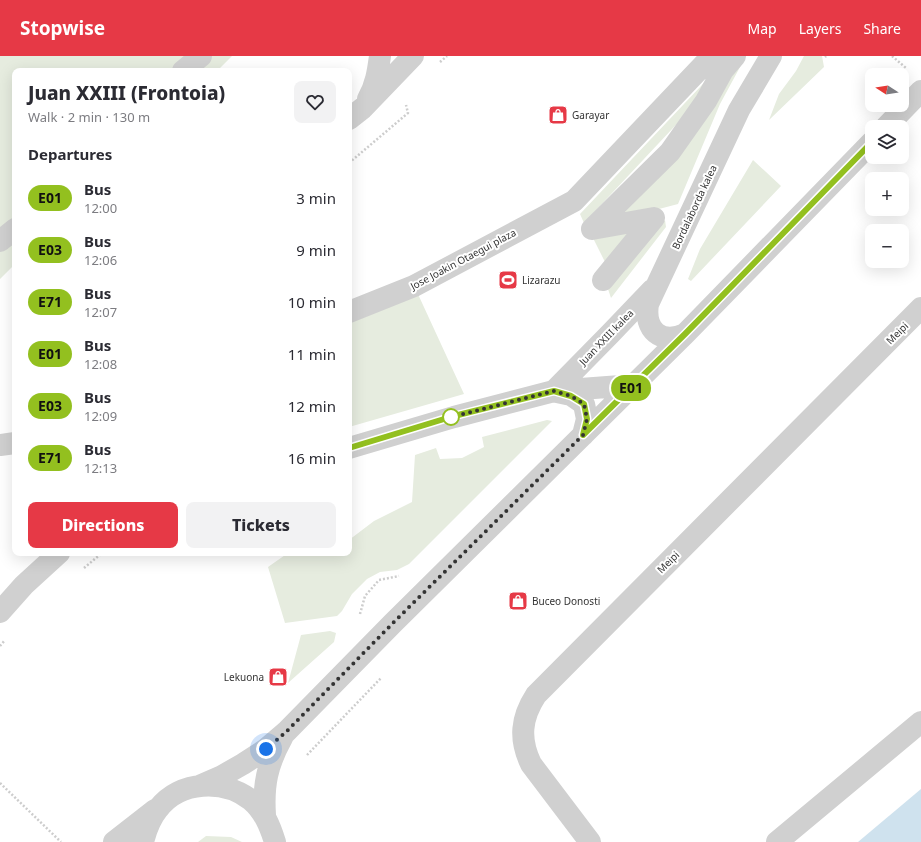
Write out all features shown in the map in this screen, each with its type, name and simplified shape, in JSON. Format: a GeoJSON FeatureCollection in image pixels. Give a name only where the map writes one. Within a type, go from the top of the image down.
{"type":"FeatureCollection","features":[{"type":"Feature","properties":{"kind":"street"},"geometry":{"type":"LineString","coordinates":[[187,68],[201,56]]}},
{"type":"Feature","properties":{"kind":"street"},"geometry":{"type":"LineString","coordinates":[[356,114],[374,86],[378,75],[380,56]]}},
{"type":"Feature","properties":{"kind":"street"},"geometry":{"type":"LineString","coordinates":[[356,114],[413,56]]}},
{"type":"Feature","properties":{"kind":"street","name":"Jose Joakin Otaegui plaza"},"geometry":{"type":"LineString","coordinates":[[352,311],[414,286],[574,201],[712,56]]}},
{"type":"Feature","properties":{"kind":"street"},"geometry":{"type":"LineString","coordinates":[[691,212],[592,229],[670,152],[706,101],[723,70],[736,56]]}},
{"type":"Feature","properties":{"kind":"street","name":"Bordalaborda kalea"},"geometry":{"type":"LineString","coordinates":[[685,334],[677,338],[669,338],[661,336],[654,331],[648,323],[648,304],[739,110],[771,56]]}},
{"type":"Feature","properties":{"kind":"street"},"geometry":{"type":"LineString","coordinates":[[893,120],[921,91]]}},
{"type":"Feature","properties":{"kind":"street"},"geometry":{"type":"LineString","coordinates":[[114,842],[170,797],[184,790],[199,786],[222,776],[244,764],[266,749],[286,732],[393,623],[685,334],[865,149]]}},
{"type":"Feature","properties":{"kind":"street"},"geometry":{"type":"LineString","coordinates":[[603,280],[654,218]]}},
{"type":"Feature","properties":{"kind":"street"},"geometry":{"type":"LineString","coordinates":[[0,241],[12,231]]}},
{"type":"Feature","properties":{"kind":"street","name":"Juan XXIII kalea"},"geometry":{"type":"LineString","coordinates":[[554,391],[658,283]]}},
{"type":"Feature","properties":{"kind":"street","name":"Meipi"},"geometry":{"type":"LineString","coordinates":[[590,842],[531,764],[523,741],[525,717],[529,706],[536,695],[921,308]]}},
{"type":"Feature","properties":{"kind":"street"},"geometry":{"type":"LineString","coordinates":[[352,447],[454,416],[554,391],[634,385]]}},
{"type":"Feature","properties":{"kind":"street"},"geometry":{"type":"LineString","coordinates":[[554,391],[571,396],[584,404],[587,419],[583,435]]}},
{"type":"Feature","properties":{"kind":"street"},"geometry":{"type":"LineString","coordinates":[[0,445],[12,443]]}},
{"type":"Feature","properties":{"kind":"street"},"geometry":{"type":"LineString","coordinates":[[0,612],[24,585],[56,556]]}},
{"type":"Feature","properties":{"kind":"street"},"geometry":{"type":"LineString","coordinates":[[777,842],[921,722]]}},
{"type":"Feature","properties":{"kind":"street"},"geometry":{"type":"LineString","coordinates":[[265,815],[264,793],[268,772],[275,751],[286,732]]}},
{"type":"Feature","properties":{"kind":"street"},"geometry":{"type":"LineString","coordinates":[[199,786],[218,786],[236,791],[252,801],[265,815],[275,842]]}},
{"type":"Feature","properties":{"kind":"street"},"geometry":{"type":"LineString","coordinates":[[143,842],[148,824],[158,808]]}},
{"type":"Feature","properties":{"kind":"path"},"geometry":{"type":"LineString","coordinates":[[892,56],[906,68]]}},
{"type":"Feature","properties":{"kind":"path"},"geometry":{"type":"LineString","coordinates":[[359,618],[365,596],[379,580],[404,574]]}},
{"type":"Feature","properties":{"kind":"path"},"geometry":{"type":"LineString","coordinates":[[305,757],[382,678]]}},
{"type":"Feature","properties":{"kind":"path"},"geometry":{"type":"LineString","coordinates":[[0,783],[61,842]]}},
{"type":"Feature","properties":{"kind":"shaded area"},"geometry":{"type":"Polygon","coordinates":[[[0,56],[232,56],[220,68],[12,68],[12,267],[0,279],[0,56]]]}},
{"type":"Feature","properties":{"kind":"shaded area"},"geometry":{"type":"Polygon","coordinates":[[[740,56],[746,56],[720,104],[678,204],[602,224],[740,56]]]}},
{"type":"Feature","properties":{"kind":"shaded area"},"geometry":{"type":"Polygon","coordinates":[[[804,56],[822,56],[824,67],[769,120],[779,94],[796,71],[804,56]]]}},
{"type":"Feature","properties":{"kind":"shaded area"},"geometry":{"type":"Polygon","coordinates":[[[718,68],[703,96],[584,223],[580,214],[718,68]]]}},
{"type":"Feature","properties":{"kind":"shaded area"},"geometry":{"type":"Polygon","coordinates":[[[753,160],[781,186],[691,281],[688,279],[700,249],[753,160]]]}},
{"type":"Feature","properties":{"kind":"shaded area"},"geometry":{"type":"Polygon","coordinates":[[[665,220],[666,227],[611,298],[608,289],[665,220]]]}},
{"type":"Feature","properties":{"kind":"shaded area"},"geometry":{"type":"Polygon","coordinates":[[[637,225],[606,264],[593,238],[637,225]]]}},
{"type":"Feature","properties":{"kind":"shaded area"},"geometry":{"type":"Polygon","coordinates":[[[417,292],[464,394],[352,426],[352,322],[417,292]]]}},
{"type":"Feature","properties":{"kind":"shaded area"},"geometry":{"type":"Polygon","coordinates":[[[547,420],[552,421],[409,564],[397,570],[380,572],[367,579],[352,594],[342,611],[337,616],[285,623],[268,567],[284,556],[352,556],[352,538],[374,521],[412,502],[415,455],[436,448],[440,459],[462,458],[484,447],[482,437],[547,420]]]}},
{"type":"Feature","properties":{"kind":"shaded area"},"geometry":{"type":"Polygon","coordinates":[[[330,631],[336,633],[334,642],[288,683],[301,635],[330,631]]]}},
{"type":"Feature","properties":{"kind":"shaded area"},"geometry":{"type":"Polygon","coordinates":[[[206,836],[231,837],[242,842],[198,842],[206,836]]]}},
{"type":"Feature","properties":{"kind":"water"},"geometry":{"type":"Polygon","coordinates":[[[921,789],[921,842],[858,842],[921,789]]]}},
{"type":"Feature","properties":{"kind":"bus line","name":"E01"},"geometry":{"type":"LineString","coordinates":[[352,447],[454,416],[554,391],[571,396],[584,404],[587,419],[583,435],[685,334],[865,149]]}},
{"type":"Feature","properties":{"kind":"place","name":"Garayar"},"geometry":{"type":"Point","coordinates":[558,115]}},
{"type":"Feature","properties":{"kind":"place","name":"Lizarazu"},"geometry":{"type":"Point","coordinates":[508,280]}},
{"type":"Feature","properties":{"kind":"place","name":"Buceo Donosti"},"geometry":{"type":"Point","coordinates":[518,601]}},
{"type":"Feature","properties":{"kind":"place","name":"Lekuona"},"geometry":{"type":"Point","coordinates":[278,677]}},
{"type":"Feature","properties":{"kind":"route"},"geometry":{"type":"LineString","coordinates":[[266,749],[286,732],[393,623],[583,435],[587,419],[584,404],[571,396],[554,391],[451,417]]}}]}
